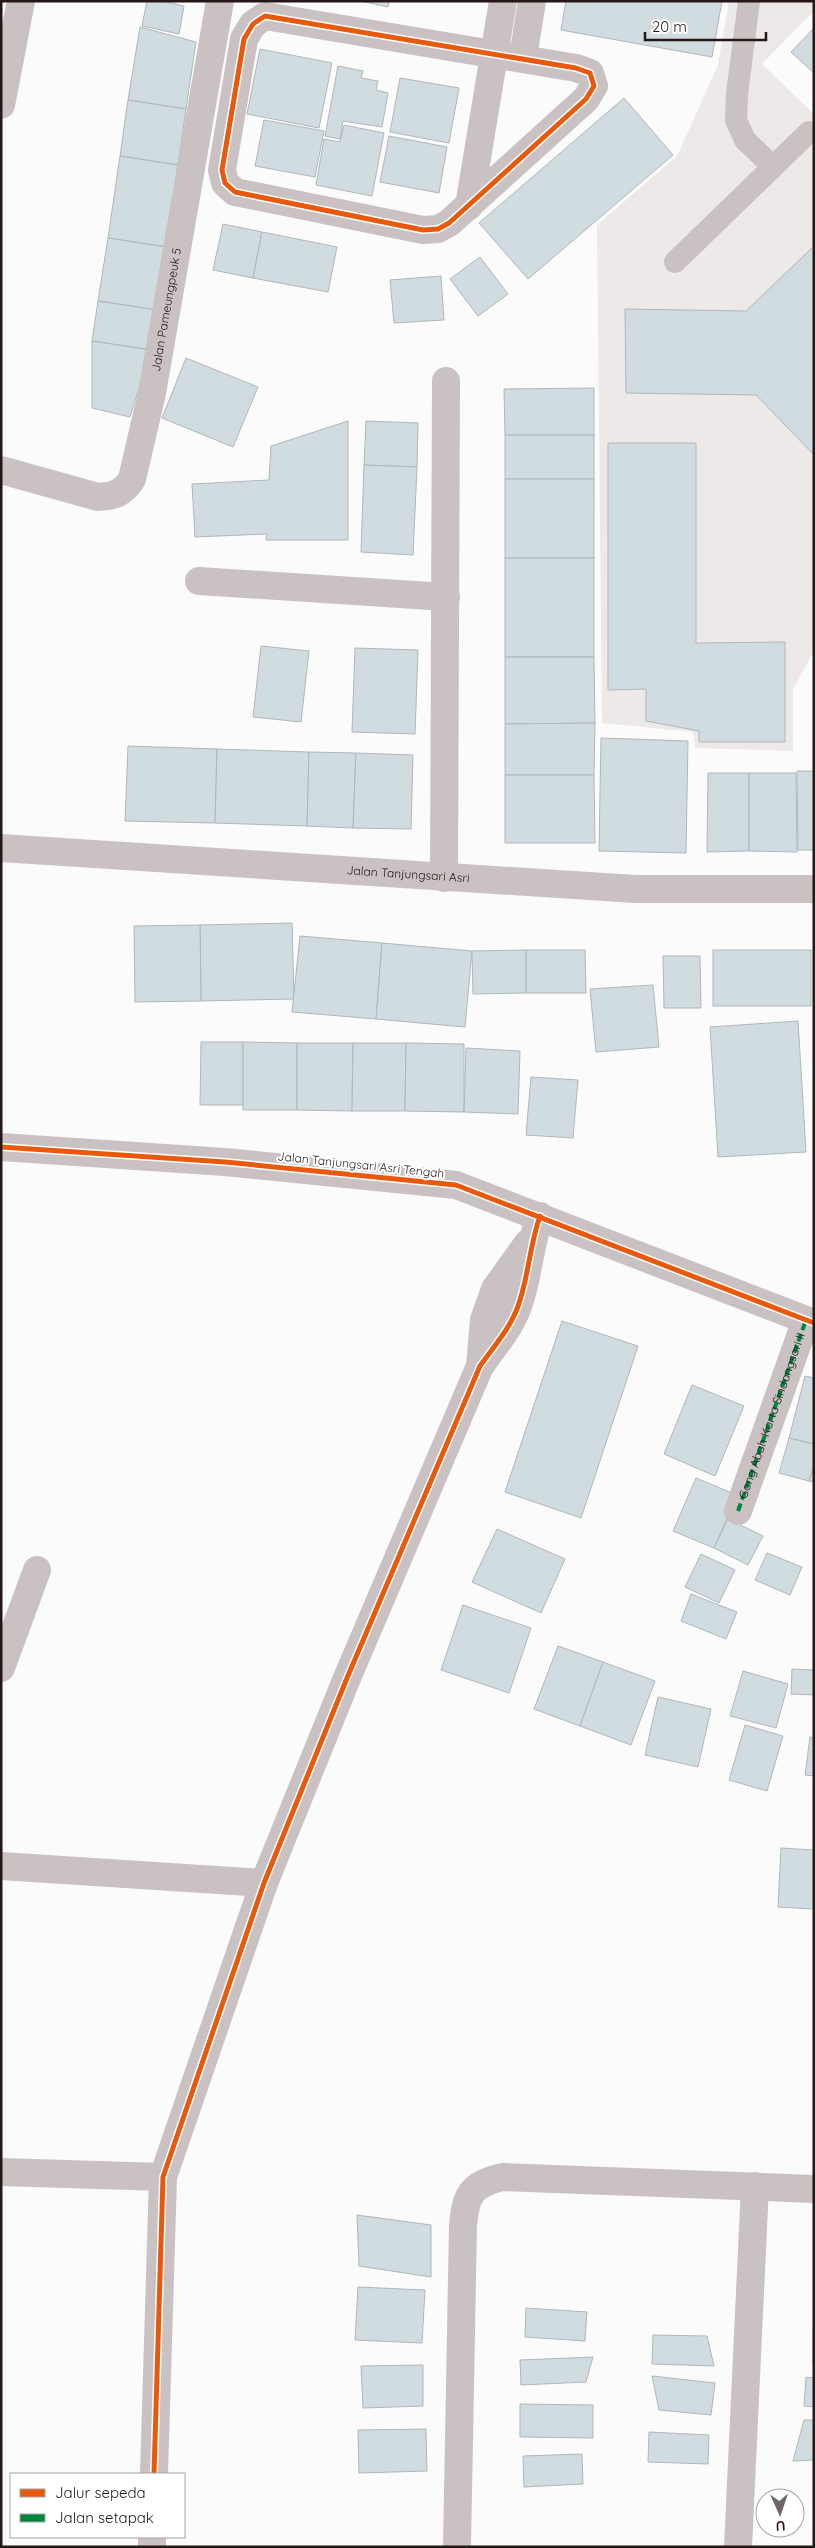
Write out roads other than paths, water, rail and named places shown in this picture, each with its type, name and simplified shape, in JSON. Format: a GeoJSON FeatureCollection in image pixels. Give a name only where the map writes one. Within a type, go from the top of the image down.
{"type":"FeatureCollection","features":[{"type":"Feature","properties":{"kind":"street"},"geometry":{"type":"LineString","coordinates":[[1,105],[20,1]]}},
{"type":"Feature","properties":{"kind":"street","name":"Jalan Pameungpeuk 5"},"geometry":{"type":"LineString","coordinates":[[1,470],[98,497],[110,497],[124,491],[132,479],[152,393],[220,1]]}},
{"type":"Feature","properties":{"kind":"street"},"geometry":{"type":"LineString","coordinates":[[469,206],[503,1]]}},
{"type":"Feature","properties":{"kind":"street"},"geometry":{"type":"LineString","coordinates":[[522,57],[532,1]]}},
{"type":"Feature","properties":{"kind":"street"},"geometry":{"type":"LineString","coordinates":[[265,16],[522,57],[583,70],[590,73],[594,86],[586,99],[449,224],[438,229],[423,230],[235,192],[225,183],[222,170],[244,39],[253,24],[265,16]]}},
{"type":"Feature","properties":{"kind":"street"},"geometry":{"type":"LineString","coordinates":[[444,878],[446,381]]}},
{"type":"Feature","properties":{"kind":"street"},"geometry":{"type":"LineString","coordinates":[[199,581],[446,597]]}},
{"type":"Feature","properties":{"kind":"street","name":"Jalan Tanjungsari Asri"},"geometry":{"type":"LineString","coordinates":[[1,848],[635,889],[814,889]]}},
{"type":"Feature","properties":{"kind":"street","name":"Jalan Tanjungsari Asri Tengah"},"geometry":{"type":"LineString","coordinates":[[1,1147],[226,1162],[456,1185],[537,1226],[810,1322]]}},
{"type":"Feature","properties":{"kind":"street"},"geometry":{"type":"LineString","coordinates":[[154,2473],[163,2177],[264,1883],[348,1678],[480,1366],[508,1328],[520,1300],[537,1226]]}},
{"type":"Feature","properties":{"kind":"street","name":"Gang Abah Karta Sindangsari II"},"geometry":{"type":"LineString","coordinates":[[738,1511],[810,1322]]}},
{"type":"Feature","properties":{"kind":"street"},"geometry":{"type":"LineString","coordinates":[[1,1668],[37,1570]]}},
{"type":"Feature","properties":{"kind":"street"},"geometry":{"type":"LineString","coordinates":[[1,1866],[264,1883]]}},
{"type":"Feature","properties":{"kind":"street"},"geometry":{"type":"LineString","coordinates":[[1,2172],[163,2177]]}},
{"type":"Feature","properties":{"kind":"street"},"geometry":{"type":"LineString","coordinates":[[457,2547],[463,2225],[465,2207],[471,2192],[484,2182],[502,2177],[814,2189]]}},
{"type":"Feature","properties":{"kind":"street"},"geometry":{"type":"LineString","coordinates":[[738,2547],[755,2186]]}},
{"type":"Feature","properties":{"kind":"lane"},"geometry":{"type":"LineString","coordinates":[[749,1],[737,94],[736,120],[745,140],[774,167]]}},
{"type":"Feature","properties":{"kind":"lane"},"geometry":{"type":"LineString","coordinates":[[675,262],[809,132]]}}]}
